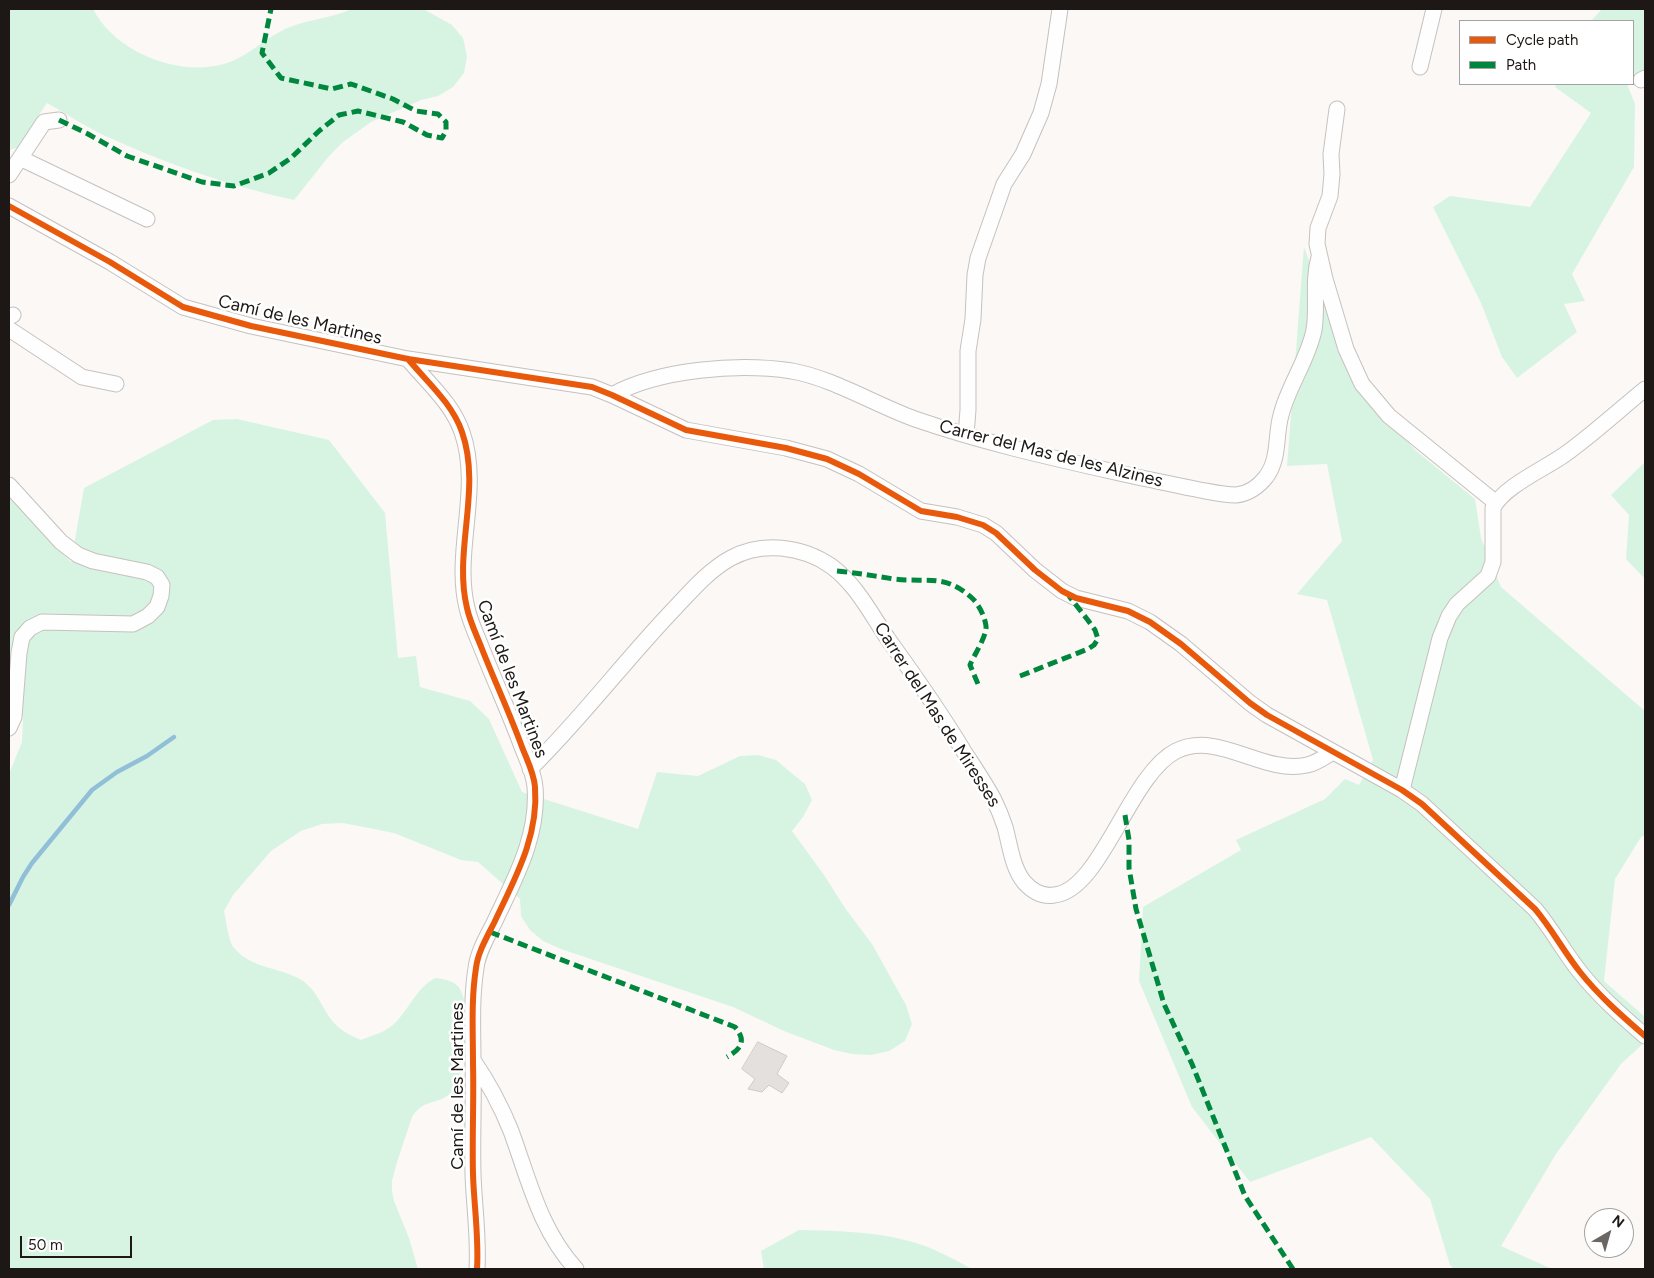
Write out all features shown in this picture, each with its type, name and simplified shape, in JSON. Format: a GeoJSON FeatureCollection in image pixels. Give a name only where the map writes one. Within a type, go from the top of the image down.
{"type":"FeatureCollection","features":[{"type":"Feature","properties":{"kind":"street"},"geometry":{"type":"LineString","coordinates":[[966,435],[968,351],[973,319],[975,275],[978,258],[1004,184],[1023,154],[1041,113],[1049,84],[1060,9]]}},
{"type":"Feature","properties":{"kind":"street"},"geometry":{"type":"LineString","coordinates":[[1420,67],[1434,9]]}},
{"type":"Feature","properties":{"kind":"street"},"geometry":{"type":"LineString","coordinates":[[1338,109],[1332,154],[1330,196],[1318,228],[1317,244],[1346,349],[1362,384],[1389,416],[1495,502]]}},
{"type":"Feature","properties":{"kind":"street"},"geometry":{"type":"LineString","coordinates":[[9,174],[44,122],[58,120]]}},
{"type":"Feature","properties":{"kind":"street"},"geometry":{"type":"LineString","coordinates":[[20,158],[146,219]]}},
{"type":"Feature","properties":{"kind":"street","name":"Camí de les Martines"},"geometry":{"type":"LineString","coordinates":[[9,206],[110,262],[183,307],[251,326],[408,359],[440,395],[455,417],[462,432],[469,474],[463,566],[467,609],[530,769],[535,787],[534,824],[530,841],[522,864],[476,963],[472,1012],[474,1060],[473,1173],[478,1245],[477,1269]]}},
{"type":"Feature","properties":{"kind":"street","name":"Carrer del Mas de les Alzines"},"geometry":{"type":"LineString","coordinates":[[612,394],[642,382],[692,371],[751,369],[793,372],[821,379],[884,407],[985,442],[1194,489],[1238,495],[1258,486],[1273,466],[1281,413],[1314,330],[1316,272],[1320,257]]}},
{"type":"Feature","properties":{"kind":"street"},"geometry":{"type":"LineString","coordinates":[[10,321],[82,377],[116,384]]}},
{"type":"Feature","properties":{"kind":"street"},"geometry":{"type":"LineString","coordinates":[[408,359],[592,387],[612,394],[686,430],[786,448],[827,459],[859,474],[921,511],[957,517],[983,525],[996,533],[1035,570],[1062,591],[1082,600],[1128,611],[1150,622],[1197,656],[1250,703],[1267,715],[1402,790],[1422,804],[1535,910],[1551,929],[1579,971],[1620,1015],[1645,1036]]}},
{"type":"Feature","properties":{"kind":"street"},"geometry":{"type":"LineString","coordinates":[[1402,790],[1440,638],[1449,616],[1457,604],[1488,576],[1493,562],[1493,508],[1495,502],[1506,492],[1564,455],[1645,389]]}},
{"type":"Feature","properties":{"kind":"street"},"geometry":{"type":"LineString","coordinates":[[9,485],[61,542],[78,555],[93,561],[147,572],[157,577],[162,585],[157,607],[148,616],[134,624],[42,622],[30,628],[22,637],[14,717],[9,728]]}},
{"type":"Feature","properties":{"kind":"street","name":"Carrer del Mas de Miresses"},"geometry":{"type":"LineString","coordinates":[[530,769],[578,720],[638,647],[715,567],[742,552],[767,548],[796,549],[833,567],[847,580],[913,674],[977,772],[994,800],[1018,873],[1032,890],[1042,895],[1053,896],[1062,894],[1078,884],[1120,823],[1146,778],[1175,752],[1188,747],[1204,745],[1222,748],[1266,762],[1303,766],[1316,762],[1333,752]]}},
{"type":"Feature","properties":{"kind":"street"},"geometry":{"type":"LineString","coordinates":[[474,1060],[511,1131],[530,1189],[542,1218],[558,1247],[576,1269]]}},
{"type":"Feature","properties":{"kind":"green space"},"geometry":{"type":"Polygon","coordinates":[[[9,9],[93,9],[116,38],[132,49],[168,64],[206,67],[233,61],[290,27],[352,9],[423,9],[452,25],[463,38],[467,56],[464,73],[453,87],[438,96],[421,100],[371,122],[343,142],[330,155],[294,200],[245,188],[148,154],[101,134],[47,103],[17,148],[9,150],[9,9]]]}},
{"type":"Feature","properties":{"kind":"green space"},"geometry":{"type":"Polygon","coordinates":[[[1602,9],[1645,9],[1645,72],[1634,77],[1634,20],[1592,20],[1602,9]]]}},
{"type":"Feature","properties":{"kind":"green space"},"geometry":{"type":"Polygon","coordinates":[[[1556,85],[1627,85],[1635,104],[1634,167],[1572,274],[1585,301],[1564,304],[1577,332],[1517,378],[1502,357],[1481,303],[1433,207],[1450,196],[1530,207],[1591,113],[1555,87],[1556,85]]]}},
{"type":"Feature","properties":{"kind":"green space"},"geometry":{"type":"Polygon","coordinates":[[[1304,247],[1352,378],[1415,450],[1475,499],[1481,538],[1501,587],[1645,711],[1645,835],[1641,837],[1615,879],[1604,981],[1645,1017],[1645,1042],[1621,1064],[1556,1154],[1501,1246],[1552,1269],[1454,1269],[1450,1265],[1430,1199],[1371,1137],[1250,1182],[1192,1107],[1139,981],[1143,907],[1241,850],[1236,840],[1325,799],[1345,779],[1359,785],[1373,760],[1327,600],[1297,594],[1342,541],[1327,464],[1287,466],[1304,247]]]}},
{"type":"Feature","properties":{"kind":"green space"},"geometry":{"type":"Polygon","coordinates":[[[237,419],[329,440],[385,513],[398,658],[416,656],[420,687],[470,701],[489,719],[522,792],[638,829],[657,772],[698,776],[740,756],[758,755],[776,760],[805,784],[812,800],[803,817],[792,831],[872,944],[906,1005],[912,1024],[905,1041],[889,1051],[871,1055],[852,1054],[834,1050],[784,1031],[733,1007],[561,949],[543,941],[530,930],[521,916],[520,899],[478,862],[461,860],[394,833],[343,823],[322,824],[301,831],[271,851],[233,895],[224,911],[228,931],[232,945],[242,955],[259,964],[295,976],[303,981],[315,993],[330,1018],[348,1034],[361,1040],[380,1033],[392,1025],[418,992],[435,978],[450,981],[457,985],[461,991],[464,1005],[460,1026],[461,1066],[458,1081],[445,1097],[423,1106],[412,1117],[392,1181],[394,1201],[409,1238],[418,1269],[9,1269],[9,774],[22,742],[23,717],[9,713],[9,493],[71,562],[84,488],[213,420],[237,419]]]}},
{"type":"Feature","properties":{"kind":"green space"},"geometry":{"type":"Polygon","coordinates":[[[1645,462],[1645,579],[1626,559],[1629,515],[1611,495],[1645,462]]]}},
{"type":"Feature","properties":{"kind":"green space"},"geometry":{"type":"Polygon","coordinates":[[[799,1230],[882,1235],[917,1243],[972,1269],[764,1269],[761,1251],[799,1230]]]}},
{"type":"Feature","properties":{"kind":"building"},"geometry":{"type":"Polygon","coordinates":[[[758,1042],[787,1056],[777,1074],[789,1083],[782,1093],[769,1085],[762,1092],[748,1089],[755,1079],[742,1069],[758,1042]]]}},
{"type":"Feature","properties":{"kind":"waterway"},"geometry":{"type":"LineString","coordinates":[[9,905],[32,863],[92,790],[117,772],[147,756],[174,737]]}},
{"type":"Feature","properties":{"kind":"marked path"},"geometry":{"type":"LineString","coordinates":[[59,120],[127,156],[202,182],[234,186],[269,173],[291,158],[339,115],[358,111],[403,122],[427,135],[442,138],[446,131],[446,122],[438,114],[416,111],[393,99],[351,84],[332,89],[281,78],[262,53],[271,9]]}},
{"type":"Feature","properties":{"kind":"marked path"},"geometry":{"type":"LineString","coordinates":[[837,571],[894,579],[945,582],[954,585],[973,599],[983,615],[986,626],[982,640],[970,665],[978,684]]}},
{"type":"Feature","properties":{"kind":"marked path"},"geometry":{"type":"LineString","coordinates":[[1020,676],[1088,649],[1098,639],[1095,630],[1069,596]]}},
{"type":"Feature","properties":{"kind":"marked path"},"geometry":{"type":"LineString","coordinates":[[1125,815],[1129,840],[1129,868],[1136,909],[1164,1004],[1192,1064],[1245,1196],[1293,1269]]}},
{"type":"Feature","properties":{"kind":"marked path"},"geometry":{"type":"LineString","coordinates":[[490,932],[735,1027],[741,1036],[741,1044],[736,1051],[727,1057]]}},
{"type":"Feature","properties":{"kind":"cycle path"},"geometry":{"type":"LineString","coordinates":[[9,206],[110,262],[183,307],[251,326],[408,359],[592,387],[686,430],[786,448],[827,459],[859,474],[921,511],[957,517],[983,525],[996,533],[1035,570],[1062,591],[1076,598],[1128,611],[1150,622],[1181,644],[1250,703],[1267,715],[1402,790],[1422,804],[1535,909],[1587,981],[1611,1006],[1645,1036]]}},
{"type":"Feature","properties":{"kind":"cycle path"},"geometry":{"type":"LineString","coordinates":[[408,359],[446,402],[458,421],[462,432],[469,476],[463,564],[467,608],[513,722],[530,767],[535,787],[533,823],[524,858],[481,950],[474,980],[473,1160],[477,1269]]}}]}
